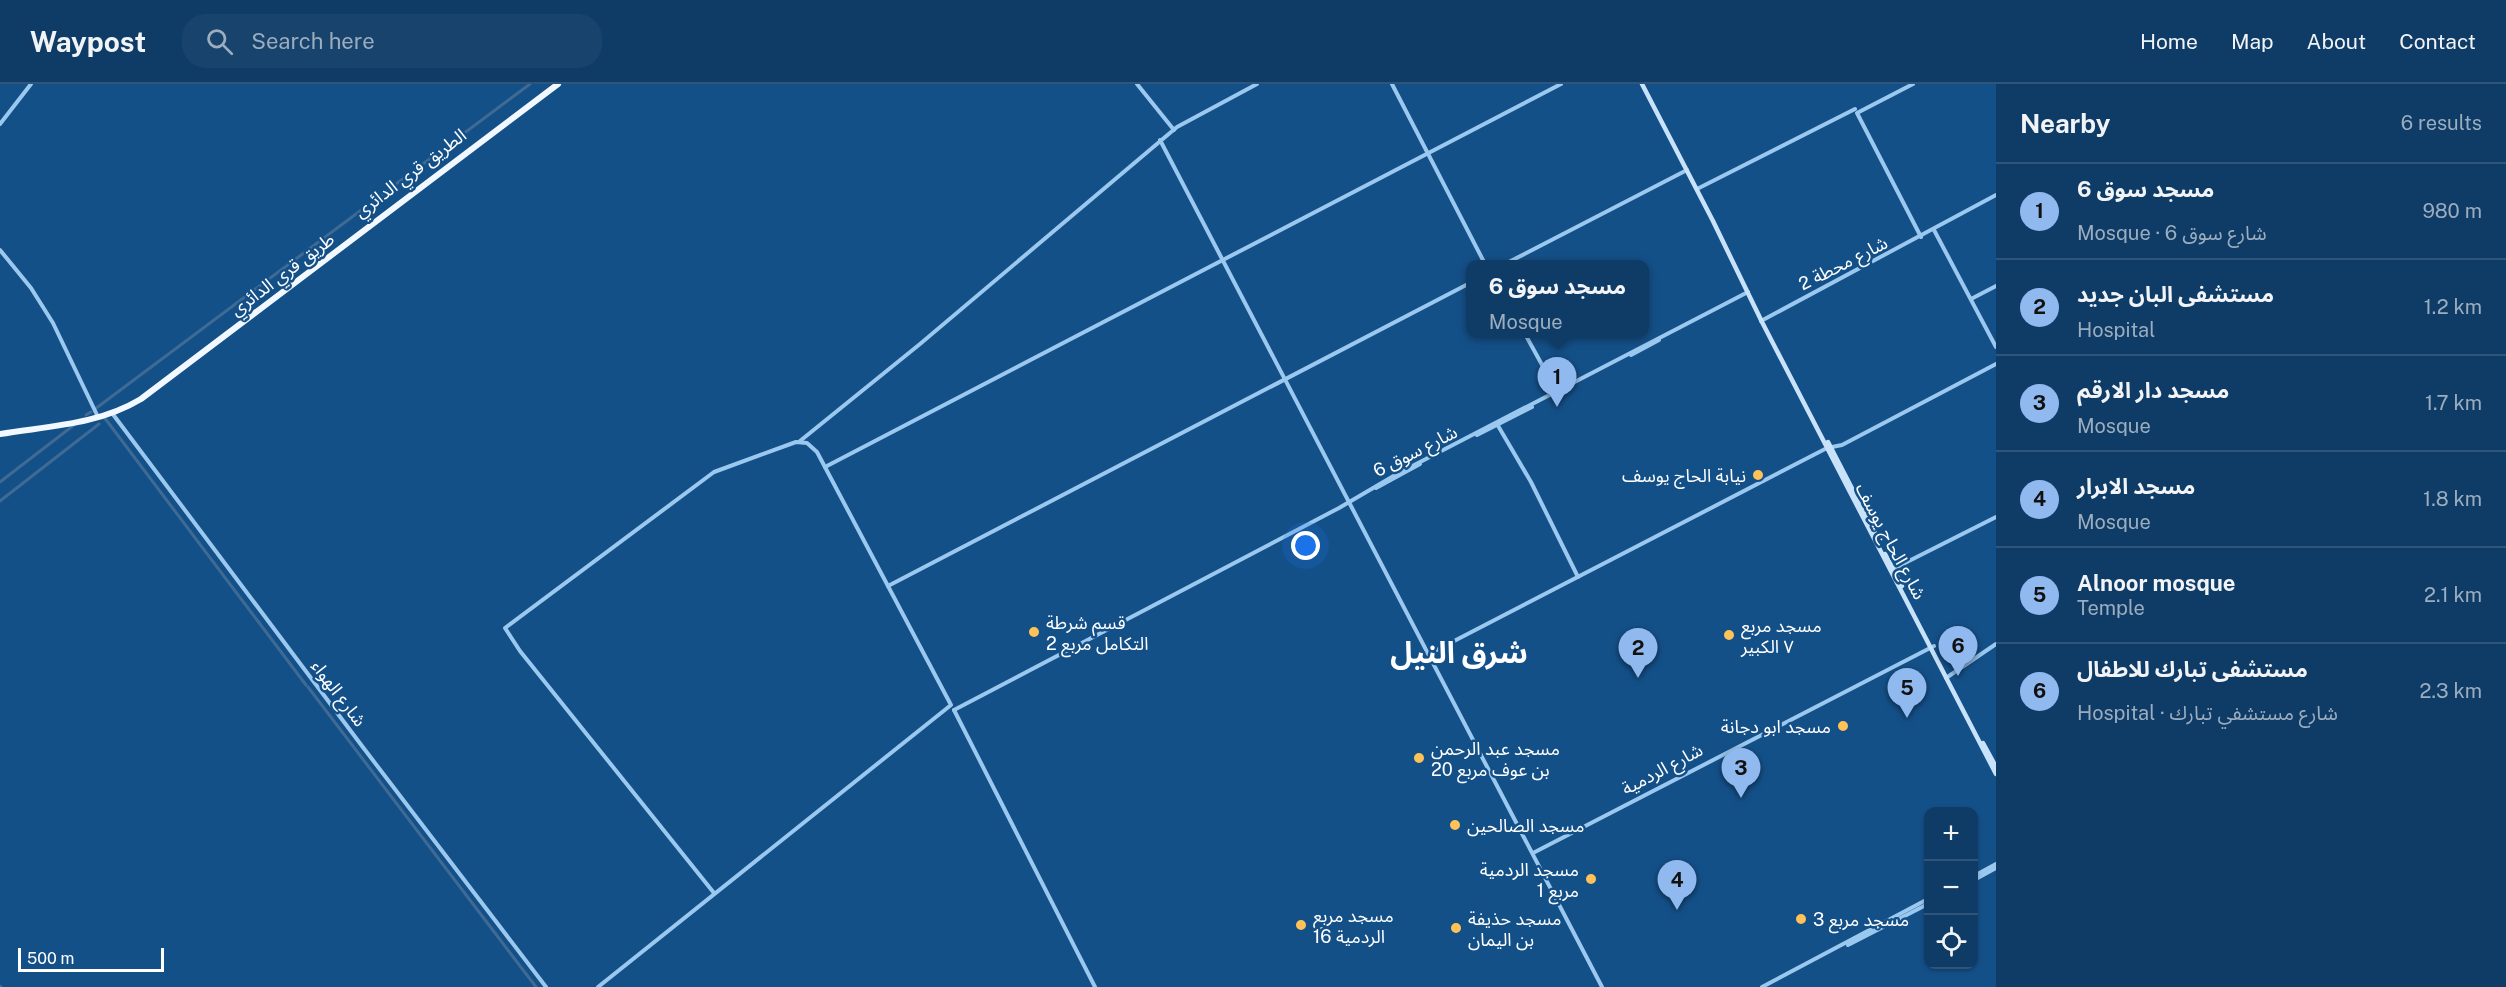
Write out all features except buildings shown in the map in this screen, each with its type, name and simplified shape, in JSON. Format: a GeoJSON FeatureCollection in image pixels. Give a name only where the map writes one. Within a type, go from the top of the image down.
{"type":"FeatureCollection","features":[{"type":"Feature","properties":{"kind":"highway","name":"الطريق قري الدائري"},"geometry":{"type":"LineString","coordinates":[[112,413],[167,376],[553,84]]}},
{"type":"Feature","properties":{"kind":"highway","name":"طريق قري الدائري"},"geometry":{"type":"LineString","coordinates":[[0,433],[98,417],[112,413],[147,394],[558,84]]}},
{"type":"Feature","properties":{"kind":"main road"},"geometry":{"type":"LineString","coordinates":[[1642,84],[1762,320]]}},
{"type":"Feature","properties":{"kind":"main road","name":"شارع الحاج يوسف"},"geometry":{"type":"LineString","coordinates":[[1762,320],[1932,647]]}},
{"type":"Feature","properties":{"kind":"main road","name":"شارع الحاج يوسف"},"geometry":{"type":"LineString","coordinates":[[1829,448],[1996,767]]}},
{"type":"Feature","properties":{"kind":"main road","name":"شارع الحاج يوسف"},"geometry":{"type":"LineString","coordinates":[[1948,677],[1996,774]]}},
{"type":"Feature","properties":{"kind":"street"},"geometry":{"type":"LineString","coordinates":[[0,124],[31,84]]}},
{"type":"Feature","properties":{"kind":"street"},"geometry":{"type":"LineString","coordinates":[[1137,84],[1174,130]]}},
{"type":"Feature","properties":{"kind":"street"},"geometry":{"type":"LineString","coordinates":[[714,893],[520,651],[505,628],[714,472],[782,446],[799,442],[920,344],[1160,140],[1203,111],[1257,84]]}},
{"type":"Feature","properties":{"kind":"street"},"geometry":{"type":"LineString","coordinates":[[1392,84],[1483,260]]}},
{"type":"Feature","properties":{"kind":"street"},"geometry":{"type":"LineString","coordinates":[[825,467],[1561,84]]}},
{"type":"Feature","properties":{"kind":"street"},"geometry":{"type":"LineString","coordinates":[[1913,84],[1857,113],[1921,237]]}},
{"type":"Feature","properties":{"kind":"street"},"geometry":{"type":"LineString","coordinates":[[1696,189],[1855,109]]}},
{"type":"Feature","properties":{"kind":"street"},"geometry":{"type":"LineString","coordinates":[[1160,140],[1351,502],[1602,987]]}},
{"type":"Feature","properties":{"kind":"street"},"geometry":{"type":"LineString","coordinates":[[1513,260],[1687,170]]}},
{"type":"Feature","properties":{"kind":"street","name":"شارع محطة 2"},"geometry":{"type":"LineString","coordinates":[[1762,320],[1996,195]]}},
{"type":"Feature","properties":{"kind":"street"},"geometry":{"type":"LineString","coordinates":[[1934,230],[1996,347]]}},
{"type":"Feature","properties":{"kind":"street"},"geometry":{"type":"LineString","coordinates":[[0,250],[31,288],[53,323],[98,417]]}},
{"type":"Feature","properties":{"kind":"street"},"geometry":{"type":"LineString","coordinates":[[888,586],[1466,285]]}},
{"type":"Feature","properties":{"kind":"street"},"geometry":{"type":"LineString","coordinates":[[1971,299],[1996,286]]}},
{"type":"Feature","properties":{"kind":"street","name":"شارع سوق 6"},"geometry":{"type":"LineString","coordinates":[[598,987],[952,707],[1351,502],[1372,488],[1748,293]]}},
{"type":"Feature","properties":{"kind":"street"},"geometry":{"type":"LineString","coordinates":[[1528,338],[1557,392]]}},
{"type":"Feature","properties":{"kind":"street"},"geometry":{"type":"LineString","coordinates":[[1429,654],[1829,448],[1842,445],[1996,364]]}},
{"type":"Feature","properties":{"kind":"street","name":"شارع الهواء"},"geometry":{"type":"LineString","coordinates":[[112,413],[338,715],[546,987]]}},
{"type":"Feature","properties":{"kind":"street"},"geometry":{"type":"LineString","coordinates":[[1497,423],[1534,488],[1578,577]]}},
{"type":"Feature","properties":{"kind":"street"},"geometry":{"type":"LineString","coordinates":[[799,442],[813,447],[825,467],[952,707],[1095,987]]}},
{"type":"Feature","properties":{"kind":"street"},"geometry":{"type":"LineString","coordinates":[[1893,569],[1996,518]]}},
{"type":"Feature","properties":{"kind":"street"},"geometry":{"type":"LineString","coordinates":[[1948,677],[1996,644]]}},
{"type":"Feature","properties":{"kind":"street","name":"شارع الردمية"},"geometry":{"type":"LineString","coordinates":[[1533,853],[1740,744],[1932,647]]}},
{"type":"Feature","properties":{"kind":"street"},"geometry":{"type":"LineString","coordinates":[[1978,876],[1996,866]]}},
{"type":"Feature","properties":{"kind":"street"},"geometry":{"type":"LineString","coordinates":[[1767,987],[1924,902]]}},
{"type":"Feature","properties":{"kind":"street"},"geometry":{"type":"LineString","coordinates":[[1762,987],[1924,907]]}},
{"type":"Feature","properties":{"kind":"waterway"},"geometry":{"type":"LineString","coordinates":[[95,409],[530,84]]}},
{"type":"Feature","properties":{"kind":"waterway"},"geometry":{"type":"LineString","coordinates":[[86,415],[91,412]]}},
{"type":"Feature","properties":{"kind":"waterway"},"geometry":{"type":"LineString","coordinates":[[104,417],[306,685]]}},
{"type":"Feature","properties":{"kind":"waterway"},"geometry":{"type":"LineString","coordinates":[[0,501],[99,424]]}},
{"type":"Feature","properties":{"kind":"waterway"},"geometry":{"type":"LineString","coordinates":[[0,482],[74,425]]}},
{"type":"Feature","properties":{"kind":"waterway"},"geometry":{"type":"LineString","coordinates":[[308,687],[536,987]]}},
{"type":"Feature","properties":{"kind":"place","name":"مسجد سوق 6"},"geometry":{"type":"Point","coordinates":[1557,407]}},
{"type":"Feature","properties":{"kind":"place","name":"نيابة الحاج يوسف"},"geometry":{"type":"Point","coordinates":[1758,475]}},
{"type":"Feature","properties":{"kind":"place","name":"قسم شرطة التكامل مربع 2"},"geometry":{"type":"Point","coordinates":[1034,632]}},
{"type":"Feature","properties":{"kind":"place","name":"مسجد مربع ٧ الكبير"},"geometry":{"type":"Point","coordinates":[1729,635]}},
{"type":"Feature","properties":{"kind":"place","name":"مستشفى تبارك للاطفال"},"geometry":{"type":"Point","coordinates":[1958,676]}},
{"type":"Feature","properties":{"kind":"place","name":"مستشفى البان جديد"},"geometry":{"type":"Point","coordinates":[1638,678]}},
{"type":"Feature","properties":{"kind":"place","name":"Alnoor mosque"},"geometry":{"type":"Point","coordinates":[1907,718]}},
{"type":"Feature","properties":{"kind":"place","name":"مسجد ابو دجانة"},"geometry":{"type":"Point","coordinates":[1843,726]}},
{"type":"Feature","properties":{"kind":"place","name":"مسجد عبد الرحمن بن عوف مربع 20"},"geometry":{"type":"Point","coordinates":[1419,758]}},
{"type":"Feature","properties":{"kind":"place","name":"مسجد دار الارقم"},"geometry":{"type":"Point","coordinates":[1741,798]}},
{"type":"Feature","properties":{"kind":"place","name":"مسجد الصالحين"},"geometry":{"type":"Point","coordinates":[1455,825]}},
{"type":"Feature","properties":{"kind":"place","name":"مسجد الردمية مربع 1"},"geometry":{"type":"Point","coordinates":[1591,879]}},
{"type":"Feature","properties":{"kind":"place","name":"مسجد الابرار"},"geometry":{"type":"Point","coordinates":[1677,910]}},
{"type":"Feature","properties":{"kind":"place","name":"مسجد مربع 3"},"geometry":{"type":"Point","coordinates":[1801,919]}},
{"type":"Feature","properties":{"kind":"place","name":"مسجد مربع 16 الردمية"},"geometry":{"type":"Point","coordinates":[1301,925]}},
{"type":"Feature","properties":{"kind":"place","name":"مسجد حذيفة بن اليمان"},"geometry":{"type":"Point","coordinates":[1456,928]}},
{"type":"Feature","properties":{"kind":"district","name":"شرق النيل"},"geometry":{"type":"Point","coordinates":[1459,652]}}]}
